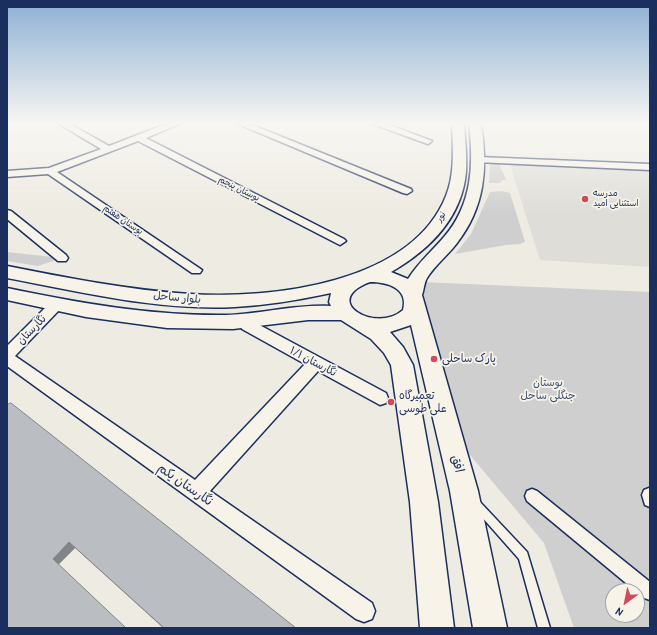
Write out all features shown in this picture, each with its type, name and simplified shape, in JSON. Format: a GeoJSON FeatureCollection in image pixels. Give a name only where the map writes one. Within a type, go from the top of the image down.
{"type":"FeatureCollection","features":[{"type":"Feature","properties":{"kind":"main road","name":"نور"},"geometry":{"type":"LineString","coordinates":[[368,276],[384,269],[419,245],[442,218],[451,201],[458,180],[460,154]]}},
{"type":"Feature","properties":{"kind":"main road","name":"نور"},"geometry":{"type":"LineString","coordinates":[[414,297],[416,278],[440,254],[457,233],[467,216],[478,183],[478,154]]}},
{"type":"Feature","properties":{"kind":"main road","name":"بلوار ساحل"},"geometry":{"type":"LineString","coordinates":[[7,272],[129,293],[218,301],[310,292],[348,283]]}},
{"type":"Feature","properties":{"kind":"main road"},"geometry":{"type":"LineString","coordinates":[[356,320],[380,327],[403,321],[412,312],[414,297],[407,287],[390,278],[368,276],[357,278],[348,283],[341,290],[339,298],[340,306],[356,320],[382,335],[394,348],[402,365],[424,502],[437,628]]}},
{"type":"Feature","properties":{"kind":"main road","name":"بلوار ساحل"},"geometry":{"type":"LineString","coordinates":[[7,294],[110,314],[157,319],[221,322],[268,319],[331,311],[356,320]]}},
{"type":"Feature","properties":{"kind":"main road","name":"افق"},"geometry":{"type":"LineString","coordinates":[[414,297],[464,491],[490,628]]}},
{"type":"Feature","properties":{"kind":"street"},"geometry":{"type":"LineString","coordinates":[[7,174],[50,170],[95,154]]}},
{"type":"Feature","properties":{"kind":"street","name":"بوستان پنجم"},"geometry":{"type":"LineString","coordinates":[[170,154],[340,241]]}},
{"type":"Feature","properties":{"kind":"street"},"geometry":{"type":"LineString","coordinates":[[315,154],[407,191]]}},
{"type":"Feature","properties":{"kind":"street"},"geometry":{"type":"LineString","coordinates":[[479,160],[650,167]]}},
{"type":"Feature","properties":{"kind":"street","name":"بوستان هفتم"},"geometry":{"type":"LineString","coordinates":[[50,170],[196,270]]}},
{"type":"Feature","properties":{"kind":"street"},"geometry":{"type":"LineString","coordinates":[[7,213],[62,258]]}},
{"type":"Feature","properties":{"kind":"street","name":"نگارستان"},"geometry":{"type":"LineString","coordinates":[[7,355],[57,304]]}},
{"type":"Feature","properties":{"kind":"street","name":"نگارستان ۱/۱"},"geometry":{"type":"LineString","coordinates":[[247,325],[315,364],[380,398]]}},
{"type":"Feature","properties":{"kind":"street","name":"نگارستان یکم"},"geometry":{"type":"LineString","coordinates":[[7,358],[364,611]]}},
{"type":"Feature","properties":{"kind":"street"},"geometry":{"type":"LineString","coordinates":[[196,493],[315,364]]}},
{"type":"Feature","properties":{"kind":"street"},"geometry":{"type":"LineString","coordinates":[[532,496],[650,592]]}},
{"type":"Feature","properties":{"kind":"lane"},"geometry":{"type":"LineString","coordinates":[[464,491],[523,556],[544,628]]}},
{"type":"Feature","properties":{"kind":"shaded area"},"geometry":{"type":"Polygon","coordinates":[[[510,165],[650,170],[650,267],[540,260],[510,165]]]}},
{"type":"Feature","properties":{"kind":"green space"},"geometry":{"type":"Polygon","coordinates":[[[490,162],[499,163],[506,180],[502,180],[500,183],[489,183],[490,162]]]}},
{"type":"Feature","properties":{"kind":"green space"},"geometry":{"type":"Polygon","coordinates":[[[502,191],[510,193],[525,242],[455,254],[471,234],[490,192],[502,191]]]}},
{"type":"Feature","properties":{"kind":"green space"},"geometry":{"type":"Polygon","coordinates":[[[7,252],[62,258],[38,266],[7,261],[7,252]]]}},
{"type":"Feature","properties":{"kind":"green space","name":"بوستان جنگلی ساحل"},"geometry":{"type":"Polygon","coordinates":[[[421,282],[650,292],[650,628],[574,628],[544,543],[454,436],[421,282]]]}},
{"type":"Feature","properties":{"kind":"building"},"geometry":{"type":"Polygon","coordinates":[[[11,403],[296,628],[164,628],[69,542],[53,559],[126,628],[7,628],[7,405],[11,403]]]}},
{"type":"Feature","properties":{"kind":"place","name":"مدرسه استثنایی امید"},"geometry":{"type":"Point","coordinates":[585,199]}},
{"type":"Feature","properties":{"kind":"place","name":"پارک ساحلی"},"geometry":{"type":"Point","coordinates":[434,359]}},
{"type":"Feature","properties":{"kind":"place","name":"تعمیرگاه علی طوسی"},"geometry":{"type":"Point","coordinates":[391,402]}}]}
